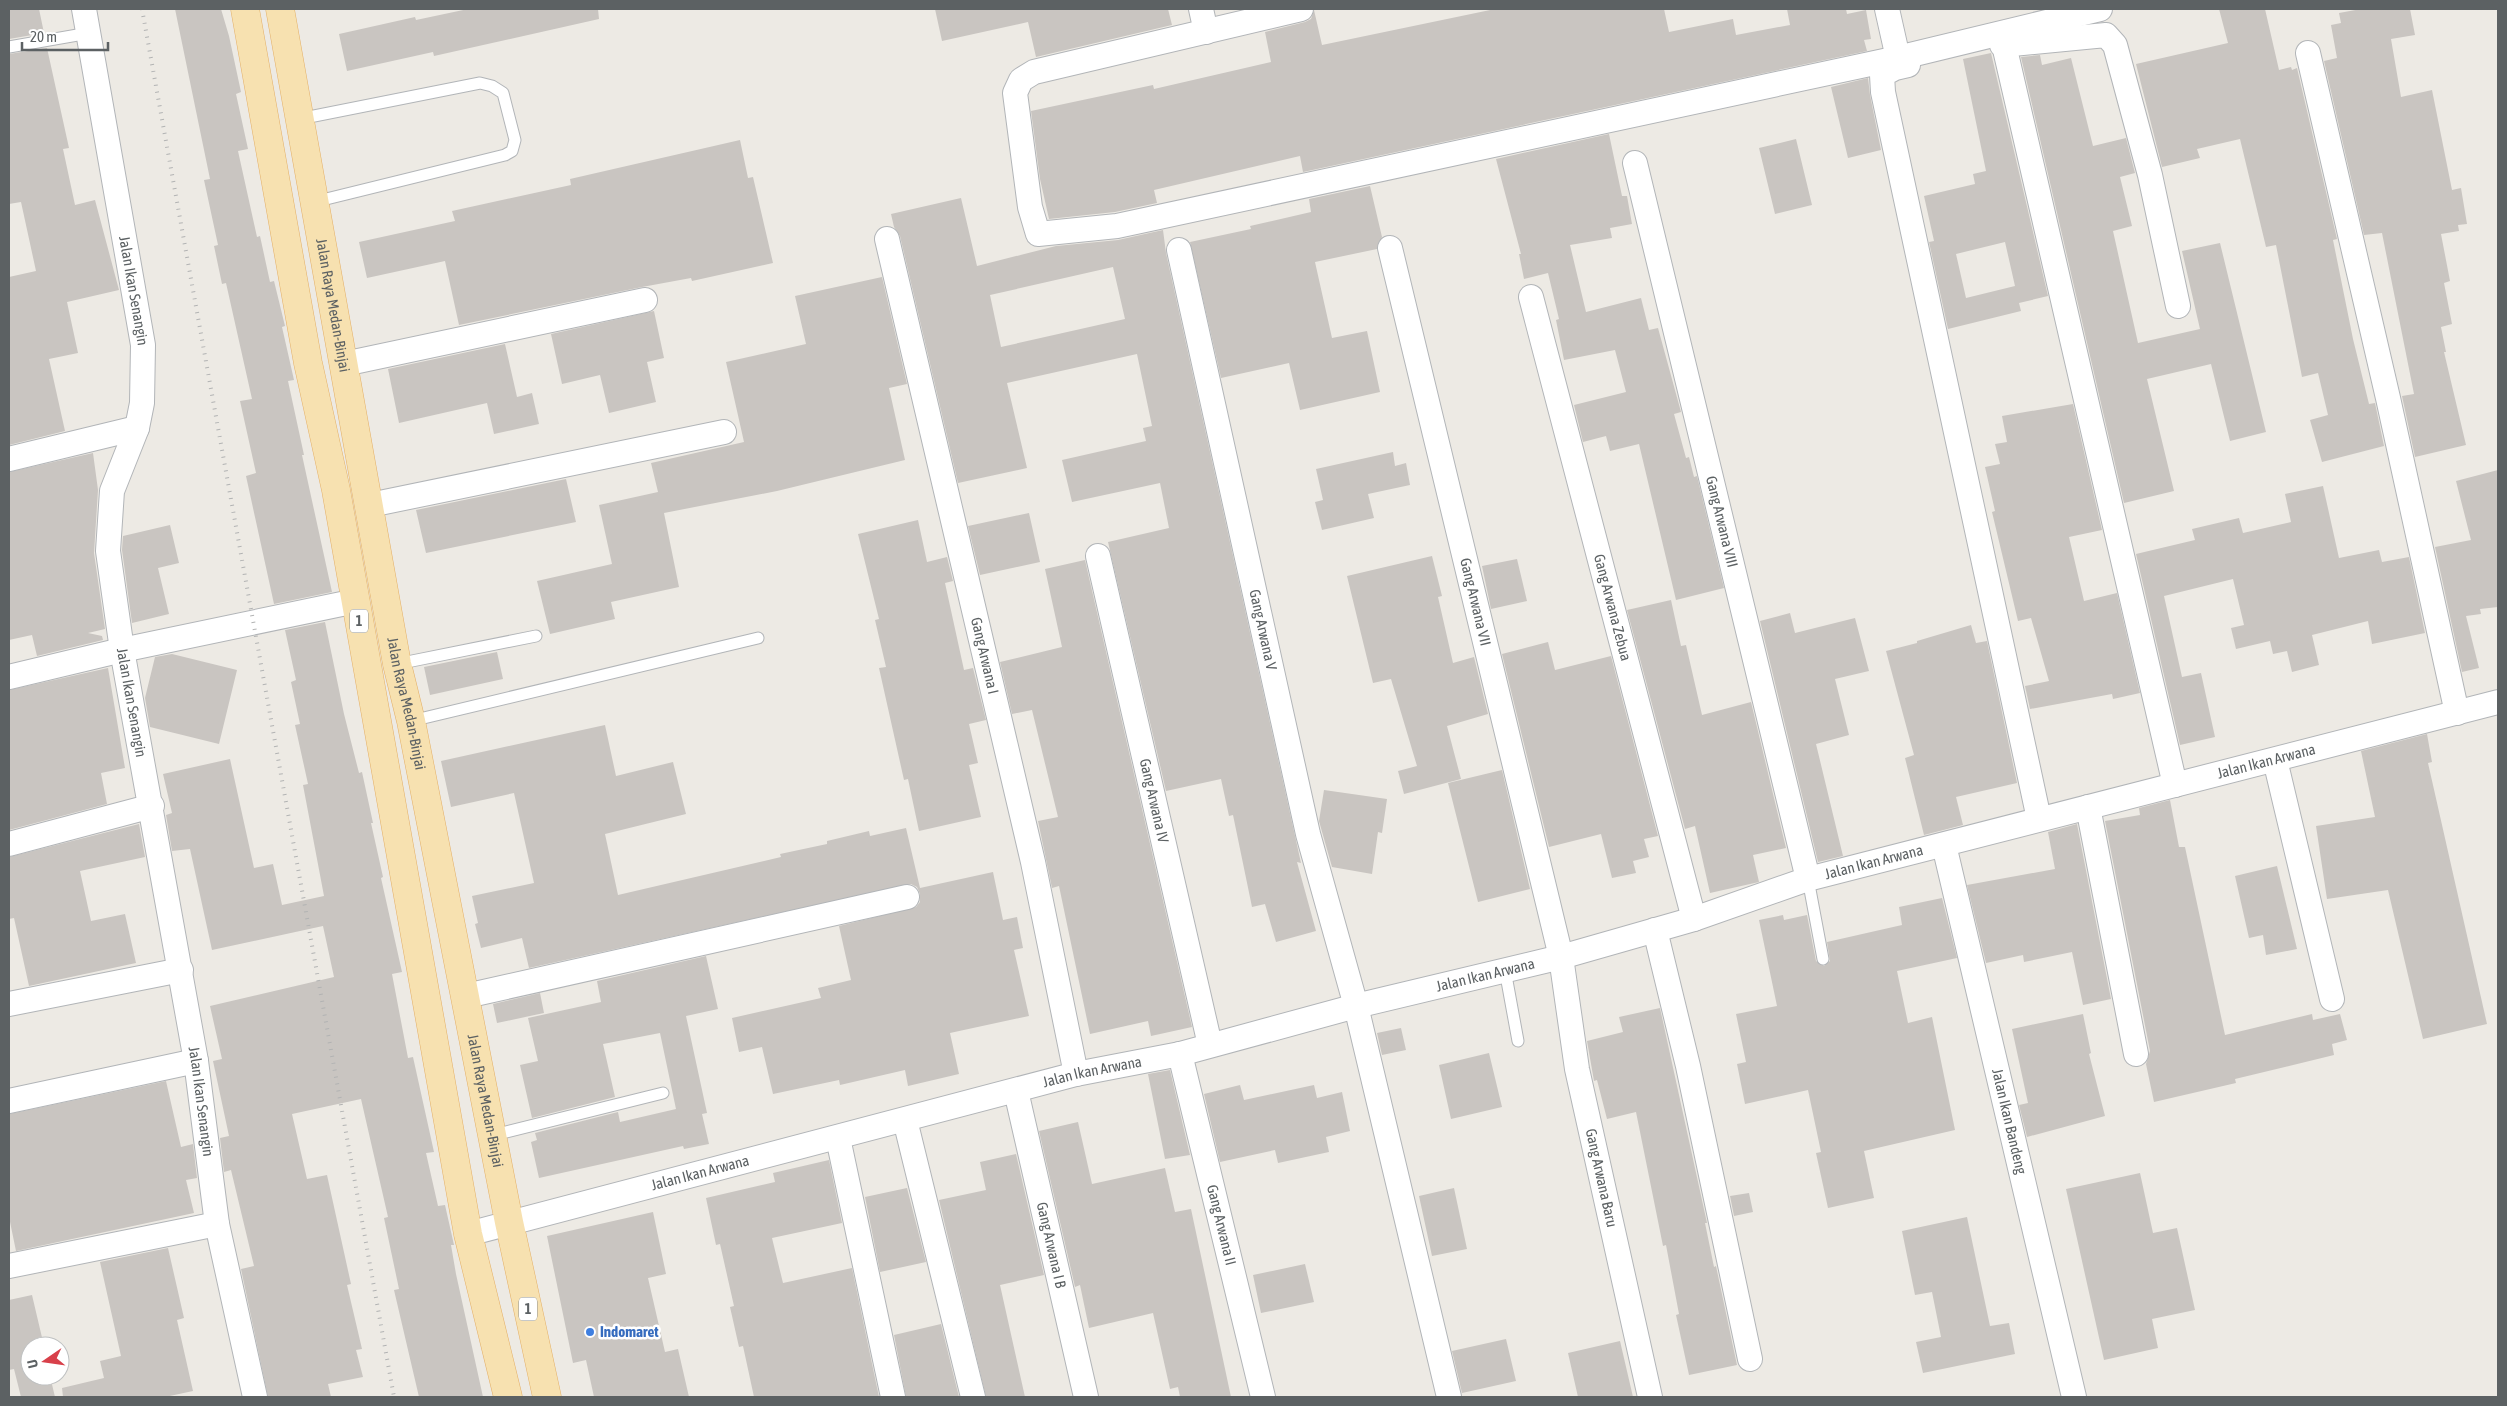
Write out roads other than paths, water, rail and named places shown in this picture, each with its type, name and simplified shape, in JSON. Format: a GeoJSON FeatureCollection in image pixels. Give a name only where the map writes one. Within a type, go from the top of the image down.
{"type":"FeatureCollection","features":[{"type":"Feature","properties":{"kind":"main road","name":"Jalan Raya Medan-Binjai"},"geometry":{"type":"LineString","coordinates":[[245,9],[308,363],[336,490],[468,1234],[508,1397]]}},
{"type":"Feature","properties":{"kind":"main road","name":"Jalan Raya Medan-Binjai"},"geometry":{"type":"LineString","coordinates":[[280,9],[397,664],[547,1397]]}},
{"type":"Feature","properties":{"kind":"main road"},"geometry":{"type":"LineString","coordinates":[[336,490],[368,494]]}},
{"type":"Feature","properties":{"kind":"street","name":"Jalan Ikan Senangin"},"geometry":{"type":"LineString","coordinates":[[84,9],[143,345],[142,403],[137,428],[112,491],[108,551],[122,650],[152,806],[196,1061],[217,1224],[255,1397]]}},
{"type":"Feature","properties":{"kind":"street"},"geometry":{"type":"LineString","coordinates":[[1201,9],[1206,32]]}},
{"type":"Feature","properties":{"kind":"street"},"geometry":{"type":"LineString","coordinates":[[1301,9],[1034,72],[1021,80],[1016,93],[1030,207],[1038,234],[1117,226],[1898,58],[2100,9]]}},
{"type":"Feature","properties":{"kind":"street"},"geometry":{"type":"LineString","coordinates":[[1886,9],[1898,58]]}},
{"type":"Feature","properties":{"kind":"street"},"geometry":{"type":"LineString","coordinates":[[2039,820],[1885,102],[1882,75],[1895,68],[2004,45],[2106,36],[2115,45],[2150,175],[2178,306]]}},
{"type":"Feature","properties":{"kind":"street"},"geometry":{"type":"LineString","coordinates":[[2004,45],[2175,785]]}},
{"type":"Feature","properties":{"kind":"street"},"geometry":{"type":"LineString","coordinates":[[2308,53],[2457,713]]}},
{"type":"Feature","properties":{"kind":"street","name":"Gang Arwana VIII"},"geometry":{"type":"LineString","coordinates":[[1634,163],[1808,879]]}},
{"type":"Feature","properties":{"kind":"street","name":"Gang Arwana I"},"geometry":{"type":"LineString","coordinates":[[887,239],[1033,862],[1076,1074]]}},
{"type":"Feature","properties":{"kind":"street","name":"Gang Arwana VII"},"geometry":{"type":"LineString","coordinates":[[1390,248],[1561,956]]}},
{"type":"Feature","properties":{"kind":"street","name":"Gang Arwana V"},"geometry":{"type":"LineString","coordinates":[[1179,250],[1308,834],[1356,1006],[1449,1397]]}},
{"type":"Feature","properties":{"kind":"street","name":"Gang Arwana Zebua"},"geometry":{"type":"LineString","coordinates":[[1531,297],[1694,919]]}},
{"type":"Feature","properties":{"kind":"street"},"geometry":{"type":"LineString","coordinates":[[344,364],[645,300]]}},
{"type":"Feature","properties":{"kind":"street"},"geometry":{"type":"LineString","coordinates":[[9,458],[137,428]]}},
{"type":"Feature","properties":{"kind":"street"},"geometry":{"type":"LineString","coordinates":[[368,494],[724,432]]}},
{"type":"Feature","properties":{"kind":"street","name":"Gang Arwana IV"},"geometry":{"type":"LineString","coordinates":[[1098,556],[1210,1045]]}},
{"type":"Feature","properties":{"kind":"street"},"geometry":{"type":"LineString","coordinates":[[9,677],[122,650],[356,601]]}},
{"type":"Feature","properties":{"kind":"street","name":"Jalan Ikan Arwana"},"geometry":{"type":"LineString","coordinates":[[468,1234],[1076,1074],[1180,1054],[1356,1006],[1561,956],[1694,919],[1808,879],[2498,702]]}},
{"type":"Feature","properties":{"kind":"street"},"geometry":{"type":"LineString","coordinates":[[2274,760],[2332,999]]}},
{"type":"Feature","properties":{"kind":"street"},"geometry":{"type":"LineString","coordinates":[[9,844],[152,806]]}},
{"type":"Feature","properties":{"kind":"street"},"geometry":{"type":"LineString","coordinates":[[2088,807],[2136,1054]]}},
{"type":"Feature","properties":{"kind":"street","name":"Jalan Ikan Bandeng"},"geometry":{"type":"LineString","coordinates":[[1944,845],[2074,1397]]}},
{"type":"Feature","properties":{"kind":"street"},"geometry":{"type":"LineString","coordinates":[[466,996],[906,896]]}},
{"type":"Feature","properties":{"kind":"street"},"geometry":{"type":"LineString","coordinates":[[1655,930],[1688,1066],[1750,1359]]}},
{"type":"Feature","properties":{"kind":"street","name":"Gang Arwana Baru"},"geometry":{"type":"LineString","coordinates":[[1561,956],[1577,1069],[1650,1397]]}},
{"type":"Feature","properties":{"kind":"street"},"geometry":{"type":"LineString","coordinates":[[9,1004],[181,970]]}},
{"type":"Feature","properties":{"kind":"street","name":"Gang Arwana II"},"geometry":{"type":"LineString","coordinates":[[1180,1054],[1262,1397]]}},
{"type":"Feature","properties":{"kind":"street"},"geometry":{"type":"LineString","coordinates":[[9,1101],[196,1061]]}},
{"type":"Feature","properties":{"kind":"street","name":"Gang Arwana I B"},"geometry":{"type":"LineString","coordinates":[[1016,1091],[1086,1397]]}},
{"type":"Feature","properties":{"kind":"street"},"geometry":{"type":"LineString","coordinates":[[905,1120],[973,1397]]}},
{"type":"Feature","properties":{"kind":"street"},"geometry":{"type":"LineString","coordinates":[[838,1138],[892,1397]]}},
{"type":"Feature","properties":{"kind":"street"},"geometry":{"type":"LineString","coordinates":[[9,1266],[217,1224]]}},
{"type":"Feature","properties":{"kind":"lane"},"geometry":{"type":"LineString","coordinates":[[9,48],[89,33]]}},
{"type":"Feature","properties":{"kind":"lane"},"geometry":{"type":"LineString","coordinates":[[299,119],[480,83],[492,86],[503,93],[515,140],[512,151],[505,155],[314,202]]}},
{"type":"Feature","properties":{"kind":"lane"},"geometry":{"type":"LineString","coordinates":[[397,664],[536,636]]}},
{"type":"Feature","properties":{"kind":"lane"},"geometry":{"type":"LineString","coordinates":[[410,721],[758,638]]}},
{"type":"Feature","properties":{"kind":"lane"},"geometry":{"type":"LineString","coordinates":[[1808,879],[1823,959]]}},
{"type":"Feature","properties":{"kind":"lane"},"geometry":{"type":"LineString","coordinates":[[1505,970],[1518,1041]]}},
{"type":"Feature","properties":{"kind":"lane"},"geometry":{"type":"LineString","coordinates":[[494,1135],[663,1093]]}},
{"type":"Feature","properties":{"kind":"railway"},"geometry":{"type":"LineString","coordinates":[[142,9],[394,1397]]}},
{"type":"Feature","properties":{"kind":"place","name":"Indomaret"},"geometry":{"type":"Point","coordinates":[590,1332]}}]}
